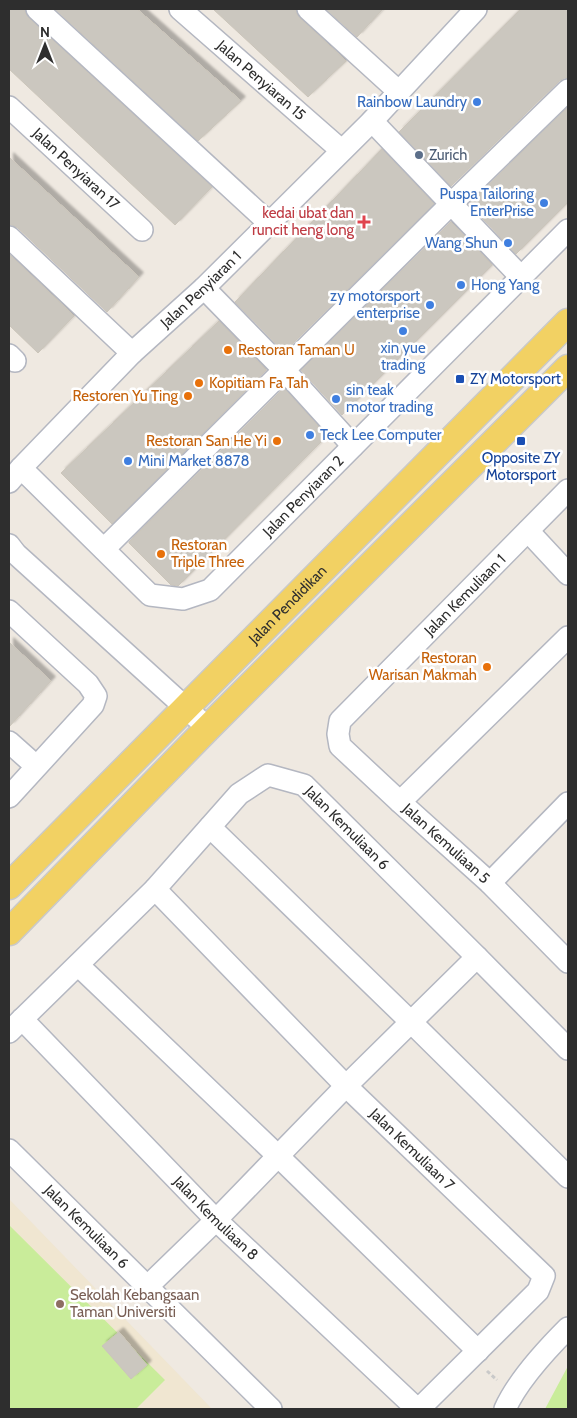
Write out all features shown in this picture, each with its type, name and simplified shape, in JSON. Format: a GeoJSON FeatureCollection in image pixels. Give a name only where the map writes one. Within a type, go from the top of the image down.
{"type":"FeatureCollection","features":[{"type":"Feature","properties":{"kind":"main road","name":"Jalan Pendidikan"},"geometry":{"type":"LineString","coordinates":[[9,886],[568,322]]}},
{"type":"Feature","properties":{"kind":"main road","name":"Jalan Pendidikan"},"geometry":{"type":"LineString","coordinates":[[9,932],[208,728],[568,368]]}},
{"type":"Feature","properties":{"kind":"street"},"geometry":{"type":"LineString","coordinates":[[37,9],[268,222]]}},
{"type":"Feature","properties":{"kind":"street","name":"Jalan Penyiaran 15"},"geometry":{"type":"LineString","coordinates":[[180,9],[341,150]]}},
{"type":"Feature","properties":{"kind":"street"},"geometry":{"type":"LineString","coordinates":[[308,9],[398,91]]}},
{"type":"Feature","properties":{"kind":"street","name":"Jalan Penyiaran 1"},"geometry":{"type":"LineString","coordinates":[[15,475],[132,353],[204,288],[268,222],[372,121],[476,9]]}},
{"type":"Feature","properties":{"kind":"street"},"geometry":{"type":"LineString","coordinates":[[104,549],[568,90]]}},
{"type":"Feature","properties":{"kind":"street","name":"Jalan Penyiaran 17"},"geometry":{"type":"LineString","coordinates":[[9,108],[142,230]]}},
{"type":"Feature","properties":{"kind":"street"},"geometry":{"type":"LineString","coordinates":[[372,121],[521,277]]}},
{"type":"Feature","properties":{"kind":"street","name":"Jalan Penyiaran 2"},"geometry":{"type":"LineString","coordinates":[[15,475],[104,549],[150,595],[183,599],[210,590],[568,230]]}},
{"type":"Feature","properties":{"kind":"street"},"geometry":{"type":"LineString","coordinates":[[9,237],[132,353]]}},
{"type":"Feature","properties":{"kind":"street"},"geometry":{"type":"LineString","coordinates":[[204,288],[285,370],[353,446]]}},
{"type":"Feature","properties":{"kind":"street","name":"Jalan Kemuliaan 1"},"geometry":{"type":"LineString","coordinates":[[340,721],[568,490]]}},
{"type":"Feature","properties":{"kind":"street"},"geometry":{"type":"LineString","coordinates":[[528,532],[568,574]]}},
{"type":"Feature","properties":{"kind":"street"},"geometry":{"type":"LineString","coordinates":[[9,544],[16,554],[208,728]]}},
{"type":"Feature","properties":{"kind":"street"},"geometry":{"type":"LineString","coordinates":[[9,611],[88,684],[96,696],[93,705],[9,797]]}},
{"type":"Feature","properties":{"kind":"street"},"geometry":{"type":"LineString","coordinates":[[400,802],[568,637]]}},
{"type":"Feature","properties":{"kind":"street","name":"Jalan Kemuliaan 5"},"geometry":{"type":"LineString","coordinates":[[340,721],[338,734],[340,746],[490,883],[568,962]]}},
{"type":"Feature","properties":{"kind":"street"},"geometry":{"type":"LineString","coordinates":[[9,742],[36,766]]}},
{"type":"Feature","properties":{"kind":"street","name":"Jalan Kemuliaan 6"},"geometry":{"type":"LineString","coordinates":[[16,1026],[155,889],[239,794],[268,775],[304,785],[568,1049]]}},
{"type":"Feature","properties":{"kind":"street"},"geometry":{"type":"LineString","coordinates":[[490,883],[566,811]]}},
{"type":"Feature","properties":{"kind":"street"},"geometry":{"type":"LineString","coordinates":[[210,827],[568,1177]]}},
{"type":"Feature","properties":{"kind":"street","name":"Jalan Kemuliaan 7"},"geometry":{"type":"LineString","coordinates":[[155,889],[346,1086],[544,1276],[538,1290],[418,1409]]}},
{"type":"Feature","properties":{"kind":"street"},"geometry":{"type":"LineString","coordinates":[[147,1287],[477,957]]}},
{"type":"Feature","properties":{"kind":"street"},"geometry":{"type":"LineString","coordinates":[[78,965],[478,1351]]}},
{"type":"Feature","properties":{"kind":"street","name":"Jalan Kemuliaan 8"},"geometry":{"type":"LineString","coordinates":[[16,1026],[216,1220],[418,1409]]}},
{"type":"Feature","properties":{"kind":"street","name":"Jalan Kemuliaan 6"},"geometry":{"type":"LineString","coordinates":[[9,1150],[271,1409]]}},
{"type":"Feature","properties":{"kind":"street"},"geometry":{"type":"LineString","coordinates":[[505,1409],[512,1394],[546,1350],[568,1328]]}},
{"type":"Feature","properties":{"kind":"shaded area","name":"Sekolah Kebangsaan Taman Universiti"},"geometry":{"type":"Polygon","coordinates":[[[9,1199],[212,1409],[9,1409],[9,1199]]]}},
{"type":"Feature","properties":{"kind":"green space","name":"Sekolah Kebangsaan Taman Universiti"},"geometry":{"type":"Polygon","coordinates":[[[9,1225],[165,1380],[136,1409],[9,1409],[9,1225]]]}},
{"type":"Feature","properties":{"kind":"green space"},"geometry":{"type":"Polygon","coordinates":[[[568,1366],[568,1409],[545,1409],[568,1366]]]}},
{"type":"Feature","properties":{"kind":"building"},"geometry":{"type":"Polygon","coordinates":[[[9,9],[25,9],[25,13],[29,18],[212,187],[175,225],[9,69],[9,9]]]}},
{"type":"Feature","properties":{"kind":"building"},"geometry":{"type":"Polygon","coordinates":[[[55,9],[137,9],[241,101],[198,141],[55,9]]]}},
{"type":"Feature","properties":{"kind":"building"},"geometry":{"type":"Polygon","coordinates":[[[213,9],[296,9],[296,13],[300,18],[346,61],[308,97],[213,9]]]}},
{"type":"Feature","properties":{"kind":"building"},"geometry":{"type":"Polygon","coordinates":[[[326,9],[383,9],[357,37],[326,9]]]}},
{"type":"Feature","properties":{"kind":"building"},"geometry":{"type":"Polygon","coordinates":[[[521,9],[568,9],[568,78],[559,81],[451,186],[399,132],[521,9]]]}},
{"type":"Feature","properties":{"kind":"building"},"geometry":{"type":"Polygon","coordinates":[[[568,107],[568,202],[516,254],[469,204],[568,107]]]}},
{"type":"Feature","properties":{"kind":"building"},"geometry":{"type":"Polygon","coordinates":[[[382,149],[434,204],[284,352],[235,302],[382,149]]]}},
{"type":"Feature","properties":{"kind":"building"},"geometry":{"type":"Polygon","coordinates":[[[9,157],[139,277],[107,312],[18,228],[9,225],[9,157]]]}},
{"type":"Feature","properties":{"kind":"building"},"geometry":{"type":"Polygon","coordinates":[[[451,222],[492,265],[342,415],[301,370],[451,222]]]}},
{"type":"Feature","properties":{"kind":"building"},"geometry":{"type":"Polygon","coordinates":[[[9,254],[74,316],[38,353],[9,325],[9,254]]]}},
{"type":"Feature","properties":{"kind":"building"},"geometry":{"type":"Polygon","coordinates":[[[219,321],[266,370],[112,524],[61,473],[219,321]]]}},
{"type":"Feature","properties":{"kind":"building"},"geometry":{"type":"Polygon","coordinates":[[[284,388],[327,436],[178,586],[171,585],[129,542],[284,388]]]}},
{"type":"Feature","properties":{"kind":"building"},"geometry":{"type":"Polygon","coordinates":[[[9,642],[51,681],[9,727],[9,642]]]}},
{"type":"Feature","properties":{"kind":"building"},"geometry":{"type":"Polygon","coordinates":[[[119,1332],[147,1365],[131,1379],[102,1346],[119,1332]]]}},
{"type":"Feature","properties":{"kind":"place","name":"Rainbow Laundry"},"geometry":{"type":"Point","coordinates":[477,102]}},
{"type":"Feature","properties":{"kind":"place","name":"Zurich"},"geometry":{"type":"Point","coordinates":[419,155]}},
{"type":"Feature","properties":{"kind":"place","name":"Puspa Tailoring EnterPrise"},"geometry":{"type":"Point","coordinates":[544,203]}},
{"type":"Feature","properties":{"kind":"place","name":"kedai ubat dan runcit heng long"},"geometry":{"type":"Point","coordinates":[364,222]}},
{"type":"Feature","properties":{"kind":"place","name":"Wang Shun"},"geometry":{"type":"Point","coordinates":[508,243]}},
{"type":"Feature","properties":{"kind":"place","name":"Hong Yang"},"geometry":{"type":"Point","coordinates":[461,285]}},
{"type":"Feature","properties":{"kind":"place","name":"zy motorsport enterprise"},"geometry":{"type":"Point","coordinates":[430,305]}},
{"type":"Feature","properties":{"kind":"place","name":"xin yue trading"},"geometry":{"type":"Point","coordinates":[403,331]}},
{"type":"Feature","properties":{"kind":"place","name":"Restoran Taman U"},"geometry":{"type":"Point","coordinates":[228,350]}},
{"type":"Feature","properties":{"kind":"place","name":"ZY Motorsport"},"geometry":{"type":"Point","coordinates":[460,379]}},
{"type":"Feature","properties":{"kind":"place","name":"Kopitiam Fa Tah"},"geometry":{"type":"Point","coordinates":[199,383]}},
{"type":"Feature","properties":{"kind":"place","name":"Restoren Yu Ting"},"geometry":{"type":"Point","coordinates":[188,396]}},
{"type":"Feature","properties":{"kind":"place","name":"sin teak motor trading"},"geometry":{"type":"Point","coordinates":[336,399]}},
{"type":"Feature","properties":{"kind":"place","name":"Teck Lee Computer"},"geometry":{"type":"Point","coordinates":[310,435]}},
{"type":"Feature","properties":{"kind":"place","name":"Restoran San He Yi"},"geometry":{"type":"Point","coordinates":[277,441]}},
{"type":"Feature","properties":{"kind":"place","name":"Opposite ZY Motorsport"},"geometry":{"type":"Point","coordinates":[521,441]}},
{"type":"Feature","properties":{"kind":"place","name":"Mini Market 8878"},"geometry":{"type":"Point","coordinates":[128,461]}},
{"type":"Feature","properties":{"kind":"place","name":"Restoran Triple Three"},"geometry":{"type":"Point","coordinates":[161,554]}},
{"type":"Feature","properties":{"kind":"place","name":"Restoran Warisan Makmah"},"geometry":{"type":"Point","coordinates":[487,667]}},
{"type":"Feature","properties":{"kind":"place","name":"Sekolah Kebangsaan Taman Universiti"},"geometry":{"type":"Point","coordinates":[60,1304]}}]}
